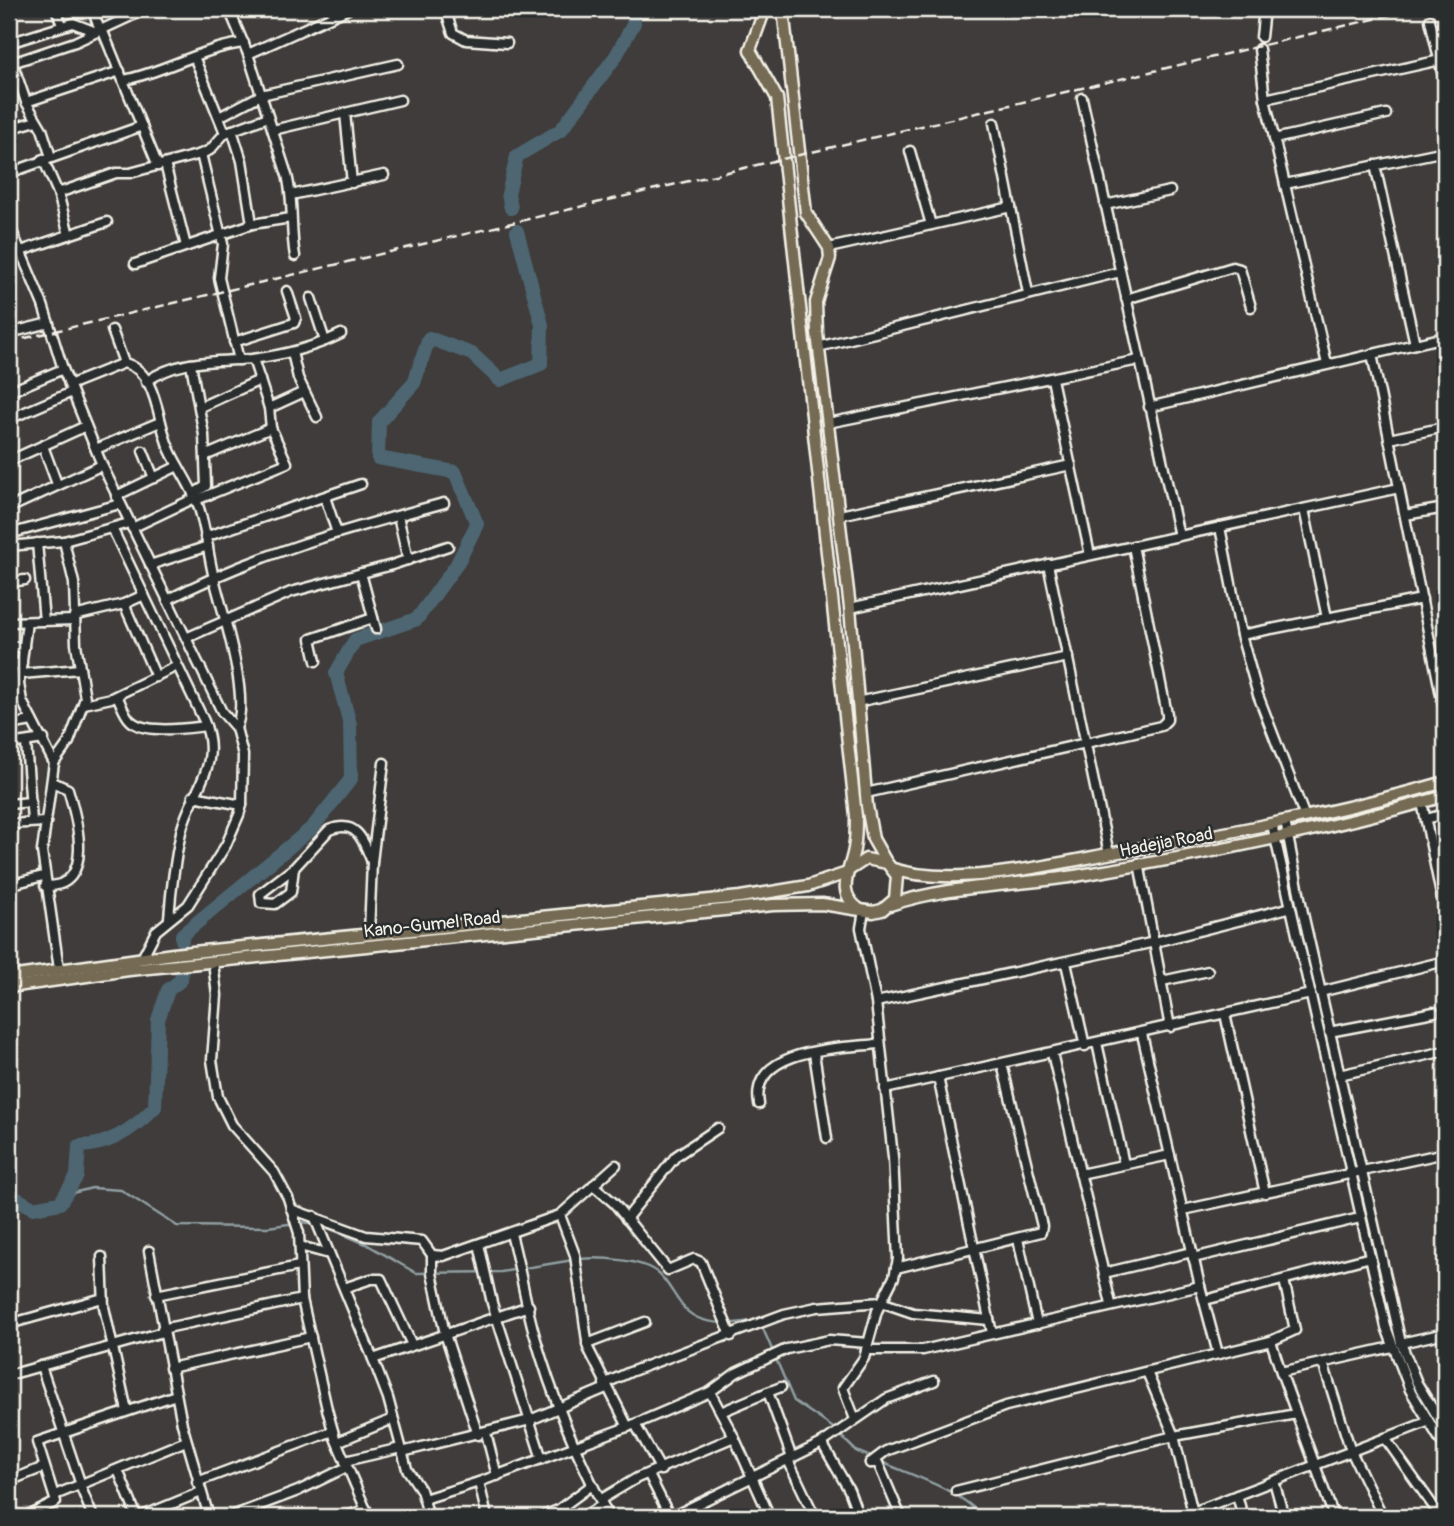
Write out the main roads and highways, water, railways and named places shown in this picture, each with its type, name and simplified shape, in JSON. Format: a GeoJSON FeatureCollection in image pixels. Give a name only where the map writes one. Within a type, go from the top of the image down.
{"type":"FeatureCollection","features":[{"type":"Feature","properties":{"kind":"main road"},"geometry":{"type":"LineString","coordinates":[[765,9],[750,50],[777,98],[853,789],[856,833],[845,881],[847,898],[862,910],[882,910],[890,905],[898,891],[890,866],[873,839],[866,793],[840,515],[818,347],[816,302],[828,270],[829,248],[806,214],[783,9]]}},
{"type":"Feature","properties":{"kind":"main road"},"geometry":{"type":"LineString","coordinates":[[782,153],[799,151]]}},
{"type":"Feature","properties":{"kind":"main road","name":"Hadejia Road"},"geometry":{"type":"LineString","coordinates":[[890,866],[935,877],[1075,862],[1306,817],[1445,782]]}},
{"type":"Feature","properties":{"kind":"main road","name":"Hadejia Road"},"geometry":{"type":"LineString","coordinates":[[890,905],[931,893],[1075,876],[1275,837],[1445,796]]}},
{"type":"Feature","properties":{"kind":"main road"},"geometry":{"type":"LineString","coordinates":[[848,871],[866,859],[890,866]]}},
{"type":"Feature","properties":{"kind":"main road","name":"Kano-Gumel Road"},"geometry":{"type":"LineString","coordinates":[[9,977],[142,958],[369,932],[740,897],[797,889],[848,871]]}},
{"type":"Feature","properties":{"kind":"main road","name":"Kano-Gumel Road"},"geometry":{"type":"LineString","coordinates":[[9,987],[119,971],[773,905],[822,904],[862,910]]}},
{"type":"Feature","properties":{"kind":"main road"},"geometry":{"type":"LineString","coordinates":[[453,924],[455,937]]}},
{"type":"Feature","properties":{"kind":"waterway"},"geometry":{"type":"LineString","coordinates":[[511,208],[508,194],[517,156],[561,130],[616,56],[634,23],[632,9]]}},
{"type":"Feature","properties":{"kind":"waterway"},"geometry":{"type":"LineString","coordinates":[[182,940],[182,935],[312,828],[351,779],[350,724],[336,673],[355,640],[417,619],[457,564],[477,524],[455,472],[378,458],[379,422],[414,383],[429,338],[472,354],[500,380],[541,364],[542,325],[517,231]]}},
{"type":"Feature","properties":{"kind":"waterway"},"geometry":{"type":"LineString","coordinates":[[9,1194],[33,1208],[60,1203],[77,1176],[79,1146],[101,1143],[121,1134],[155,1107],[158,1020],[168,990],[181,980],[182,970]]}},
{"type":"Feature","properties":{"kind":"waterway"},"geometry":{"type":"LineString","coordinates":[[65,1195],[92,1188],[121,1190],[177,1226],[268,1227],[302,1222],[321,1225],[366,1244],[416,1273],[501,1272],[573,1260]]}},
{"type":"Feature","properties":{"kind":"waterway"},"geometry":{"type":"LineString","coordinates":[[579,1259],[621,1260],[652,1269],[663,1278],[685,1309],[700,1319],[730,1323],[758,1320]]}},
{"type":"Feature","properties":{"kind":"waterway"},"geometry":{"type":"LineString","coordinates":[[761,1324],[794,1401],[832,1427],[856,1451],[873,1458]]}},
{"type":"Feature","properties":{"kind":"waterway"},"geometry":{"type":"LineString","coordinates":[[879,1461],[949,1491],[983,1517]]}},
{"type":"Feature","properties":{"kind":"railway"},"geometry":{"type":"LineString","coordinates":[[9,342],[1416,9]]}}]}
